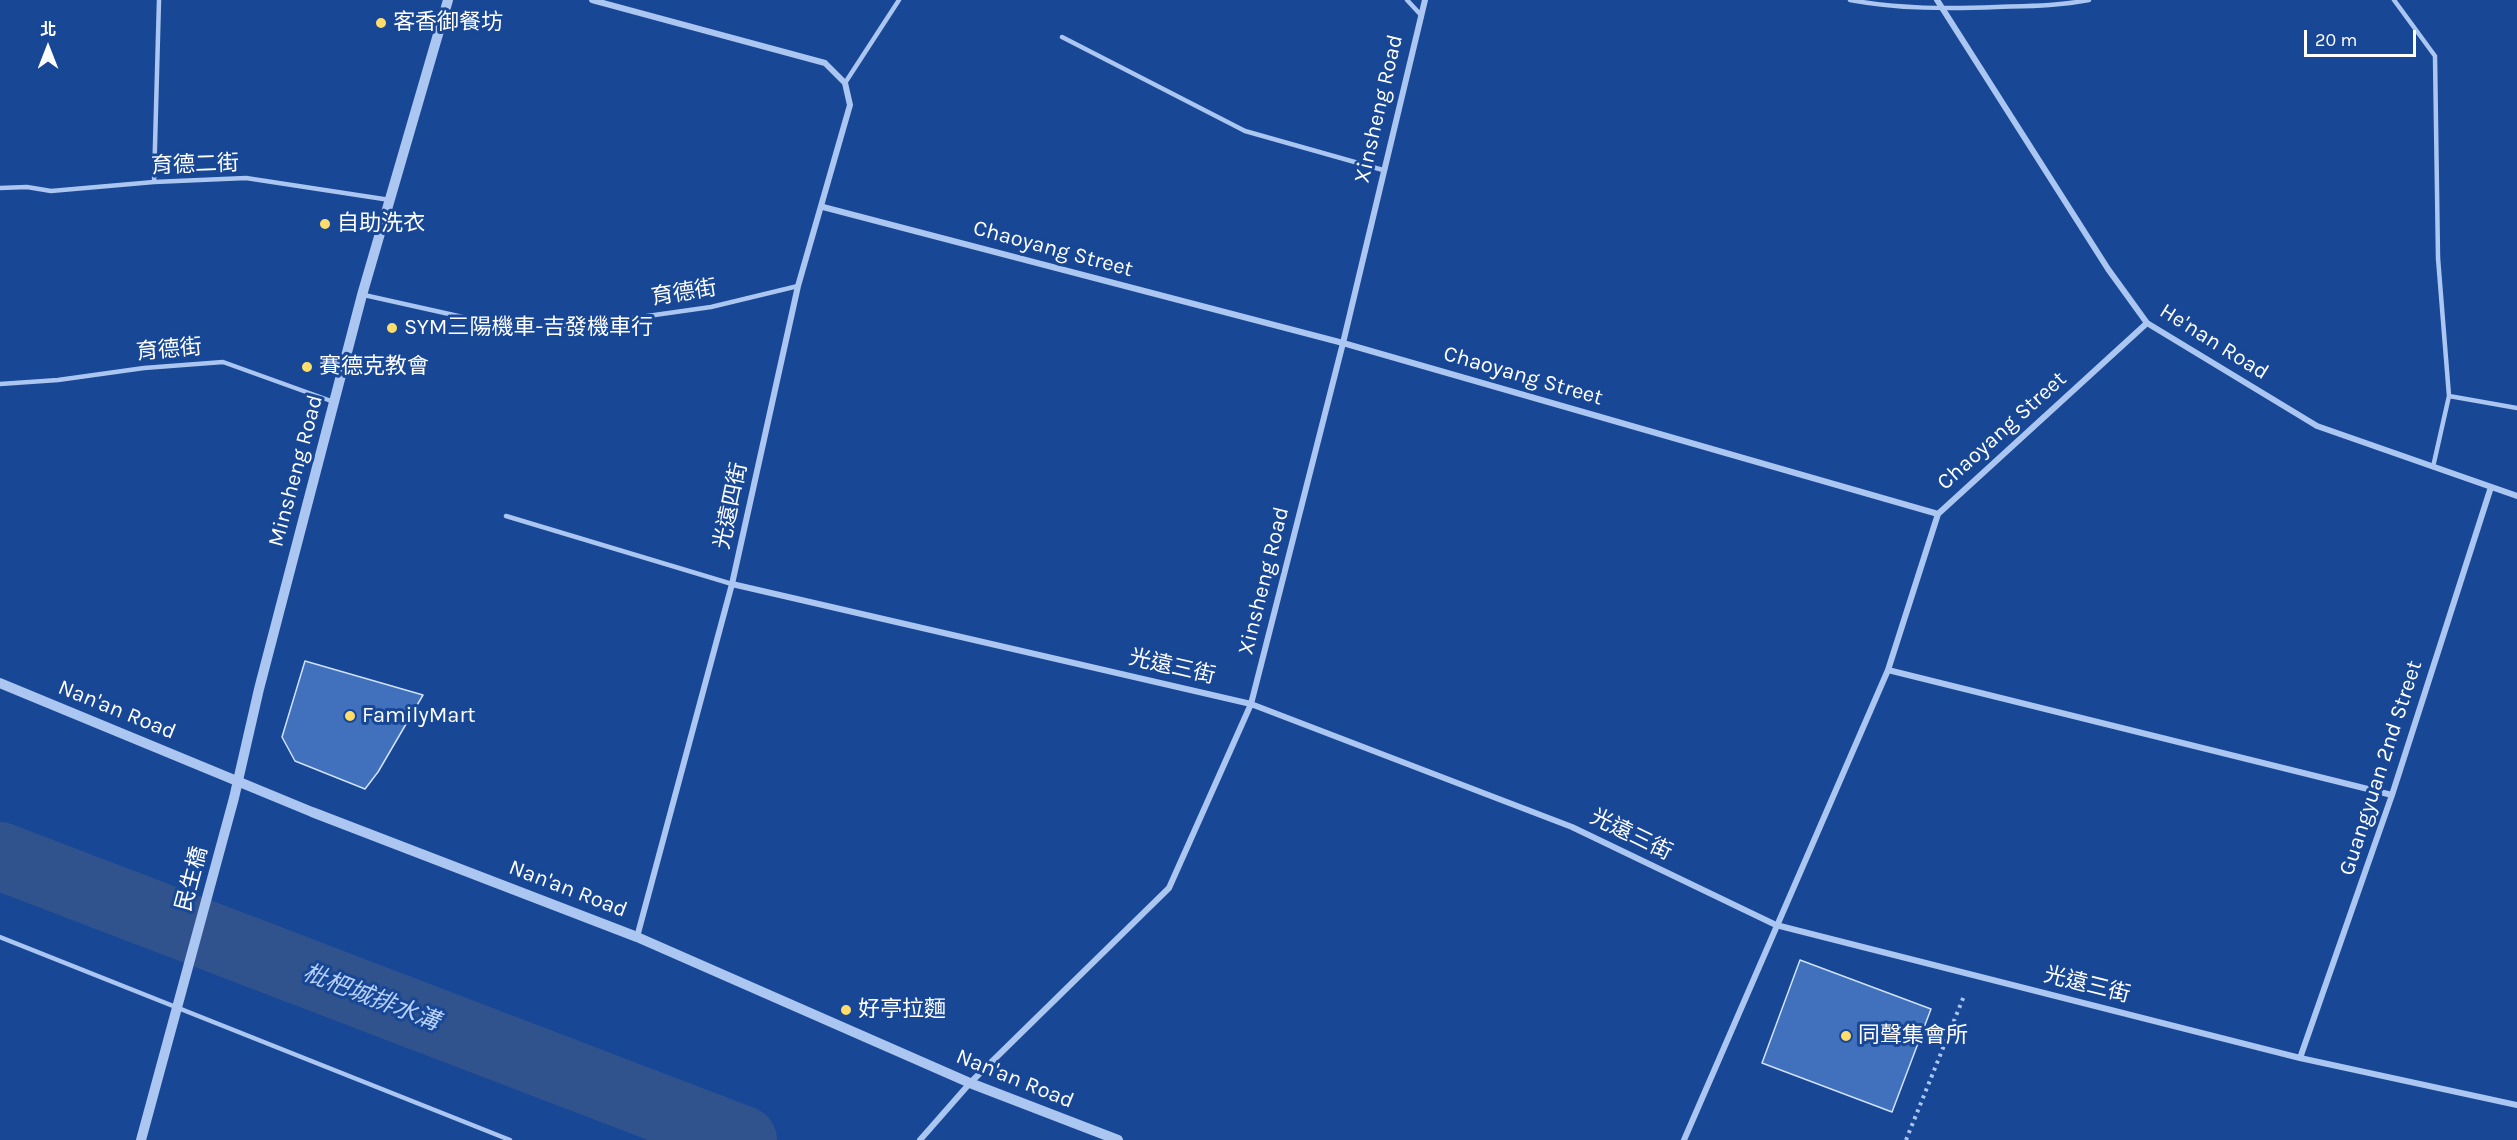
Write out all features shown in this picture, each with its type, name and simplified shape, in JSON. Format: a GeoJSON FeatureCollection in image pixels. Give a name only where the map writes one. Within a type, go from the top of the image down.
{"type":"FeatureCollection","features":[{"type":"Feature","properties":{"kind":"street","name":"Minsheng Road"},"geometry":{"type":"LineString","coordinates":[[239,780],[259,688],[362,295],[448,0]]}},
{"type":"Feature","properties":{"kind":"street"},"geometry":{"type":"LineString","coordinates":[[592,0],[825,63],[845,83]]}},
{"type":"Feature","properties":{"kind":"street","name":"Xinsheng Road"},"geometry":{"type":"LineString","coordinates":[[920,1140],[969,1083],[1169,888],[1251,704],[1343,343],[1425,0]]}},
{"type":"Feature","properties":{"kind":"street","name":"He'nan Road"},"geometry":{"type":"LineString","coordinates":[[1937,0],[2108,269],[2147,323],[2317,426],[2517,496]]}},
{"type":"Feature","properties":{"kind":"street","name":"光遠四街"},"geometry":{"type":"LineString","coordinates":[[637,936],[732,584],[798,286],[823,207],[850,105],[845,83]]}},
{"type":"Feature","properties":{"kind":"street","name":"Chaoyang Street"},"geometry":{"type":"LineString","coordinates":[[823,207],[1343,343],[1938,514],[2147,323]]}},
{"type":"Feature","properties":{"kind":"street","name":"Guangyuan 2nd Street"},"geometry":{"type":"LineString","coordinates":[[2300,1058],[2392,795],[2491,488]]}},
{"type":"Feature","properties":{"kind":"street"},"geometry":{"type":"LineString","coordinates":[[1684,1140],[1888,670],[1938,514]]}},
{"type":"Feature","properties":{"kind":"street","name":"光遠三街"},"geometry":{"type":"LineString","coordinates":[[732,584],[1251,704],[1572,827],[1776,925],[2300,1058],[2517,1105]]}},
{"type":"Feature","properties":{"kind":"street"},"geometry":{"type":"LineString","coordinates":[[1888,670],[2392,795]]}},
{"type":"Feature","properties":{"kind":"street","name":"Nan'an Road"},"geometry":{"type":"LineString","coordinates":[[0,683],[312,812],[637,936],[969,1083],[1118,1140]]}},
{"type":"Feature","properties":{"kind":"street","name":"民生橋"},"geometry":{"type":"LineString","coordinates":[[176,1007],[239,780]]}},
{"type":"Feature","properties":{"kind":"street"},"geometry":{"type":"LineString","coordinates":[[141,1140],[176,1007]]}},
{"type":"Feature","properties":{"kind":"lane"},"geometry":{"type":"LineString","coordinates":[[154,182],[159,0]]}},
{"type":"Feature","properties":{"kind":"lane"},"geometry":{"type":"LineString","coordinates":[[845,83],[899,0]]}},
{"type":"Feature","properties":{"kind":"lane"},"geometry":{"type":"LineString","coordinates":[[1407,0],[1420,14]]}},
{"type":"Feature","properties":{"kind":"lane"},"geometry":{"type":"LineString","coordinates":[[1850,0],[1883,6],[1944,9],[2063,5],[2089,0]]}},
{"type":"Feature","properties":{"kind":"lane"},"geometry":{"type":"LineString","coordinates":[[2394,0],[2435,57],[2438,258],[2449,396],[2433,467]]}},
{"type":"Feature","properties":{"kind":"lane"},"geometry":{"type":"LineString","coordinates":[[1062,37],[1245,131],[1383,170]]}},
{"type":"Feature","properties":{"kind":"lane","name":"育德二街"},"geometry":{"type":"LineString","coordinates":[[0,188],[27,187],[51,191],[154,182],[246,178],[390,200]]}},
{"type":"Feature","properties":{"kind":"lane","name":"育德街"},"geometry":{"type":"LineString","coordinates":[[362,295],[512,328],[584,325],[711,307],[798,286]]}},
{"type":"Feature","properties":{"kind":"lane","name":"育德街"},"geometry":{"type":"LineString","coordinates":[[0,384],[223,362],[335,402]]}},
{"type":"Feature","properties":{"kind":"lane"},"geometry":{"type":"LineString","coordinates":[[2449,396],[2517,408]]}},
{"type":"Feature","properties":{"kind":"lane"},"geometry":{"type":"LineString","coordinates":[[506,516],[732,584]]}},
{"type":"Feature","properties":{"kind":"lane"},"geometry":{"type":"LineString","coordinates":[[0,937],[510,1140]]}},
{"type":"Feature","properties":{"kind":"path"},"geometry":{"type":"LineString","coordinates":[[1906,1140],[1972,975]]}},
{"type":"Feature","properties":{"kind":"building","name":"FamilyMart"},"geometry":{"type":"Polygon","coordinates":[[[305,661],[423,695],[378,772],[365,789],[295,761],[282,737],[305,661]]]}},
{"type":"Feature","properties":{"kind":"building","name":"同聲集會所"},"geometry":{"type":"Polygon","coordinates":[[[1800,960],[1931,1009],[1892,1112],[1762,1063],[1800,960]]]}},
{"type":"Feature","properties":{"kind":"waterway","name":"枇杷城排水溝"},"geometry":{"type":"LineString","coordinates":[[0,856],[743,1140]]}},
{"type":"Feature","properties":{"kind":"place","name":"客香御餐坊"},"geometry":{"type":"Point","coordinates":[381,23]}},
{"type":"Feature","properties":{"kind":"place","name":"自助洗衣"},"geometry":{"type":"Point","coordinates":[325,224]}},
{"type":"Feature","properties":{"kind":"place","name":"SYM三陽機車-吉發機車行"},"geometry":{"type":"Point","coordinates":[392,328]}},
{"type":"Feature","properties":{"kind":"place","name":"賽德克教會"},"geometry":{"type":"Point","coordinates":[307,367]}},
{"type":"Feature","properties":{"kind":"place","name":"FamilyMart"},"geometry":{"type":"Point","coordinates":[350,716]}},
{"type":"Feature","properties":{"kind":"place","name":"好亭拉麵"},"geometry":{"type":"Point","coordinates":[846,1010]}},
{"type":"Feature","properties":{"kind":"place","name":"同聲集會所"},"geometry":{"type":"Point","coordinates":[1846,1036]}}]}
